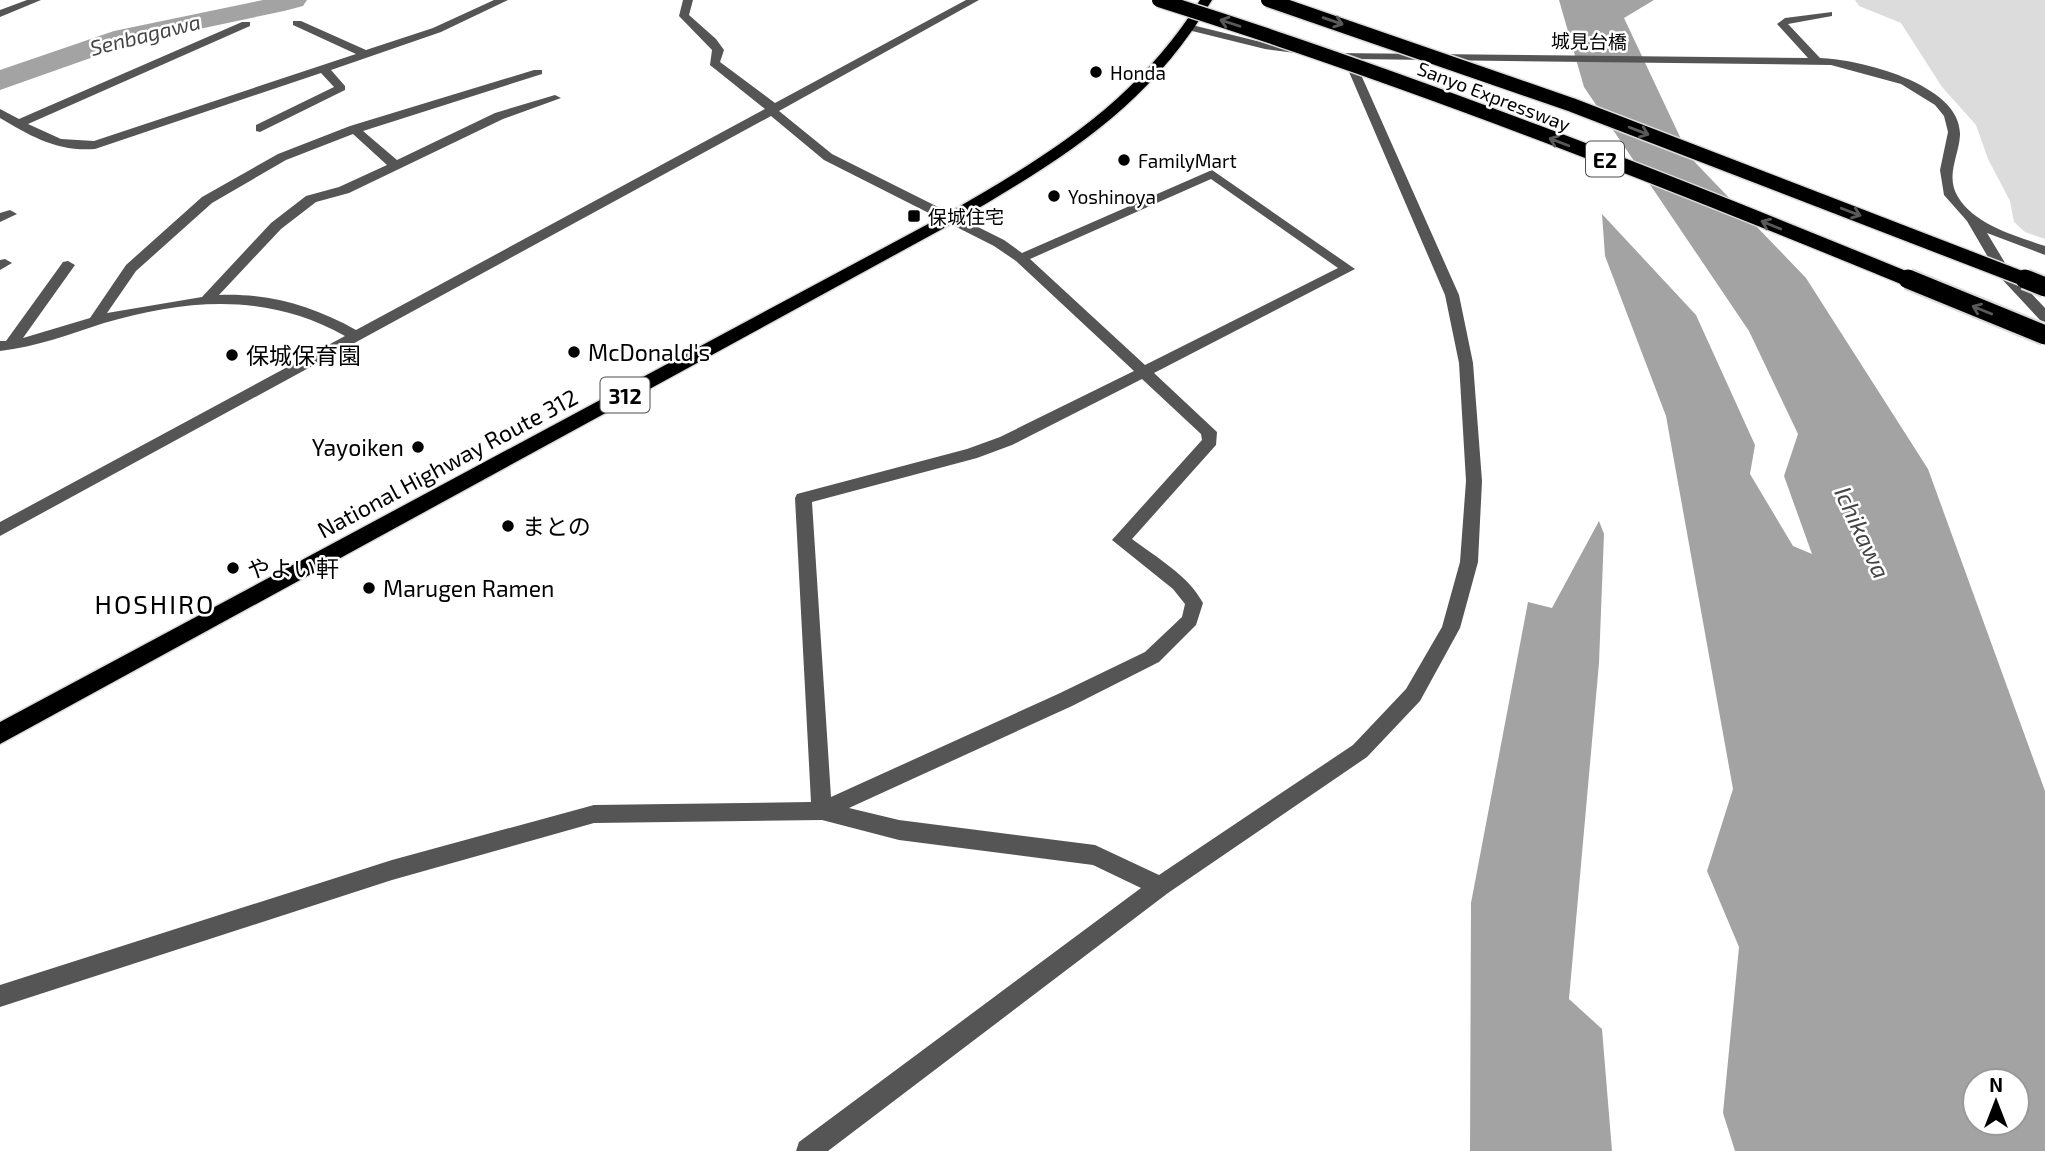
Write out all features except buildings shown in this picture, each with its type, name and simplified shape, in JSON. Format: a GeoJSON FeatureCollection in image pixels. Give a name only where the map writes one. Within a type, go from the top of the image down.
{"type":"FeatureCollection","features":[{"type":"Feature","properties":{"kind":"highway","name":"Sanyo Expressway"},"geometry":{"type":"LineString","coordinates":[[1159,0],[1295,43],[1446,98],[1650,176],[2045,335]]}},
{"type":"Feature","properties":{"kind":"highway","name":"Sanyo Expressway"},"geometry":{"type":"LineString","coordinates":[[1268,0],[1572,105],[2045,287]]}},
{"type":"Feature","properties":{"kind":"highway","name":"National Highway Route 312"},"geometry":{"type":"LineString","coordinates":[[0,734],[949,219],[1030,171],[1107,116],[1153,74],[1192,28],[1202,1]]}},
{"type":"Feature","properties":{"kind":"street"},"geometry":{"type":"LineString","coordinates":[[0,14],[36,0]]}},
{"type":"Feature","properties":{"kind":"street"},"geometry":{"type":"LineString","coordinates":[[0,113],[65,146],[95,145],[437,30],[503,0]]}},
{"type":"Feature","properties":{"kind":"street"},"geometry":{"type":"LineString","coordinates":[[688,0],[684,16],[712,41],[718,50],[714,63],[770,105],[771,110],[828,157],[999,243],[1021,258],[1209,432],[1210,441],[1121,540],[1179,584],[1194,603],[1191,621],[1152,657],[1065,700],[822,811]]}},
{"type":"Feature","properties":{"kind":"street"},"geometry":{"type":"LineString","coordinates":[[0,530],[974,0]]}},
{"type":"Feature","properties":{"kind":"street"},"geometry":{"type":"LineString","coordinates":[[1817,62],[1782,24],[1785,20],[1828,14]]}},
{"type":"Feature","properties":{"kind":"street"},"geometry":{"type":"LineString","coordinates":[[297,23],[366,54]]}},
{"type":"Feature","properties":{"kind":"street"},"geometry":{"type":"LineString","coordinates":[[19,124],[246,24]]}},
{"type":"Feature","properties":{"kind":"street","name":"城見台橋"},"geometry":{"type":"LineString","coordinates":[[1192,28],[1265,46],[1353,55],[1817,62],[1846,65],[1890,75],[1916,86],[1945,112],[1954,134],[1948,156],[1947,175],[1951,198],[1972,218]]}},
{"type":"Feature","properties":{"kind":"street"},"geometry":{"type":"LineString","coordinates":[[808,1151],[1160,886],[1360,751],[1413,695],[1451,628],[1469,562],[1474,481],[1466,363],[1452,295],[1353,55]]}},
{"type":"Feature","properties":{"kind":"street"},"geometry":{"type":"LineString","coordinates":[[260,128],[341,88],[324,69]]}},
{"type":"Feature","properties":{"kind":"street"},"geometry":{"type":"LineString","coordinates":[[94,321],[131,268],[207,200],[282,157],[354,129],[538,72]]}},
{"type":"Feature","properties":{"kind":"street"},"geometry":{"type":"LineString","coordinates":[[208,299],[276,226],[318,195],[352,187],[499,116],[555,98]]}},
{"type":"Feature","properties":{"kind":"street"},"geometry":{"type":"LineString","coordinates":[[354,129],[395,165]]}},
{"type":"Feature","properties":{"kind":"street"},"geometry":{"type":"LineString","coordinates":[[822,811],[803,498],[971,454],[1006,441],[1348,269],[1212,174],[1021,258]]}},
{"type":"Feature","properties":{"kind":"street"},"geometry":{"type":"LineString","coordinates":[[1972,218],[2045,251]]}},
{"type":"Feature","properties":{"kind":"street"},"geometry":{"type":"LineString","coordinates":[[1972,218],[2004,273],[2045,317]]}},
{"type":"Feature","properties":{"kind":"street"},"geometry":{"type":"LineString","coordinates":[[5,346],[68,265]]}},
{"type":"Feature","properties":{"kind":"street"},"geometry":{"type":"LineString","coordinates":[[5,346],[145,309],[208,299],[259,299],[289,305],[326,318],[356,336]]}},
{"type":"Feature","properties":{"kind":"street"},"geometry":{"type":"LineString","coordinates":[[0,996],[392,870],[594,814],[822,811],[899,830],[1095,855],[1160,886]]}},
{"type":"Feature","properties":{"kind":"shaded area"},"geometry":{"type":"Polygon","coordinates":[[[1855,0],[2045,0],[2045,239],[2025,232],[2014,222],[2010,201],[1988,159],[1976,125],[1942,87],[1901,23],[1859,6],[1855,0]]]}},
{"type":"Feature","properties":{"kind":"water","name":"Ichikawa"},"geometry":{"type":"Polygon","coordinates":[[[1559,0],[1654,0],[1624,18],[1689,156],[1806,278],[1928,469],[2045,791],[2045,1151],[1735,1151],[1723,1113],[1739,947],[1707,871],[1733,789],[1666,416],[1605,256],[1602,214],[1696,315],[1755,445],[1750,474],[1793,546],[1812,554],[1784,476],[1798,434],[1749,331],[1584,87],[1559,0]]]}},
{"type":"Feature","properties":{"kind":"water"},"geometry":{"type":"Polygon","coordinates":[[[1599,521],[1604,534],[1599,663],[1569,999],[1602,1029],[1612,1151],[1470,1151],[1471,903],[1528,602],[1552,608],[1599,521]]]}},
{"type":"Feature","properties":{"kind":"waterway","name":"Senbagawa"},"geometry":{"type":"LineString","coordinates":[[0,81],[124,36],[293,0]]}},
{"type":"Feature","properties":{"kind":"place","name":"Honda"},"geometry":{"type":"Point","coordinates":[1096,72]}},
{"type":"Feature","properties":{"kind":"place","name":"FamilyMart"},"geometry":{"type":"Point","coordinates":[1124,160]}},
{"type":"Feature","properties":{"kind":"place","name":"Yoshinoya"},"geometry":{"type":"Point","coordinates":[1054,196]}},
{"type":"Feature","properties":{"kind":"place","name":"保城住宅"},"geometry":{"type":"Point","coordinates":[914,216]}},
{"type":"Feature","properties":{"kind":"place","name":"McDonald's"},"geometry":{"type":"Point","coordinates":[574,352]}},
{"type":"Feature","properties":{"kind":"place","name":"保城保育園"},"geometry":{"type":"Point","coordinates":[232,355]}},
{"type":"Feature","properties":{"kind":"place","name":"Yayoiken"},"geometry":{"type":"Point","coordinates":[418,447]}},
{"type":"Feature","properties":{"kind":"place","name":"まとの"},"geometry":{"type":"Point","coordinates":[508,526]}},
{"type":"Feature","properties":{"kind":"place","name":"やよい軒"},"geometry":{"type":"Point","coordinates":[233,568]}},
{"type":"Feature","properties":{"kind":"place","name":"Marugen Ramen"},"geometry":{"type":"Point","coordinates":[369,588]}},
{"type":"Feature","properties":{"kind":"district","name":"HOSHIRO"},"geometry":{"type":"Point","coordinates":[155,603]}}]}
